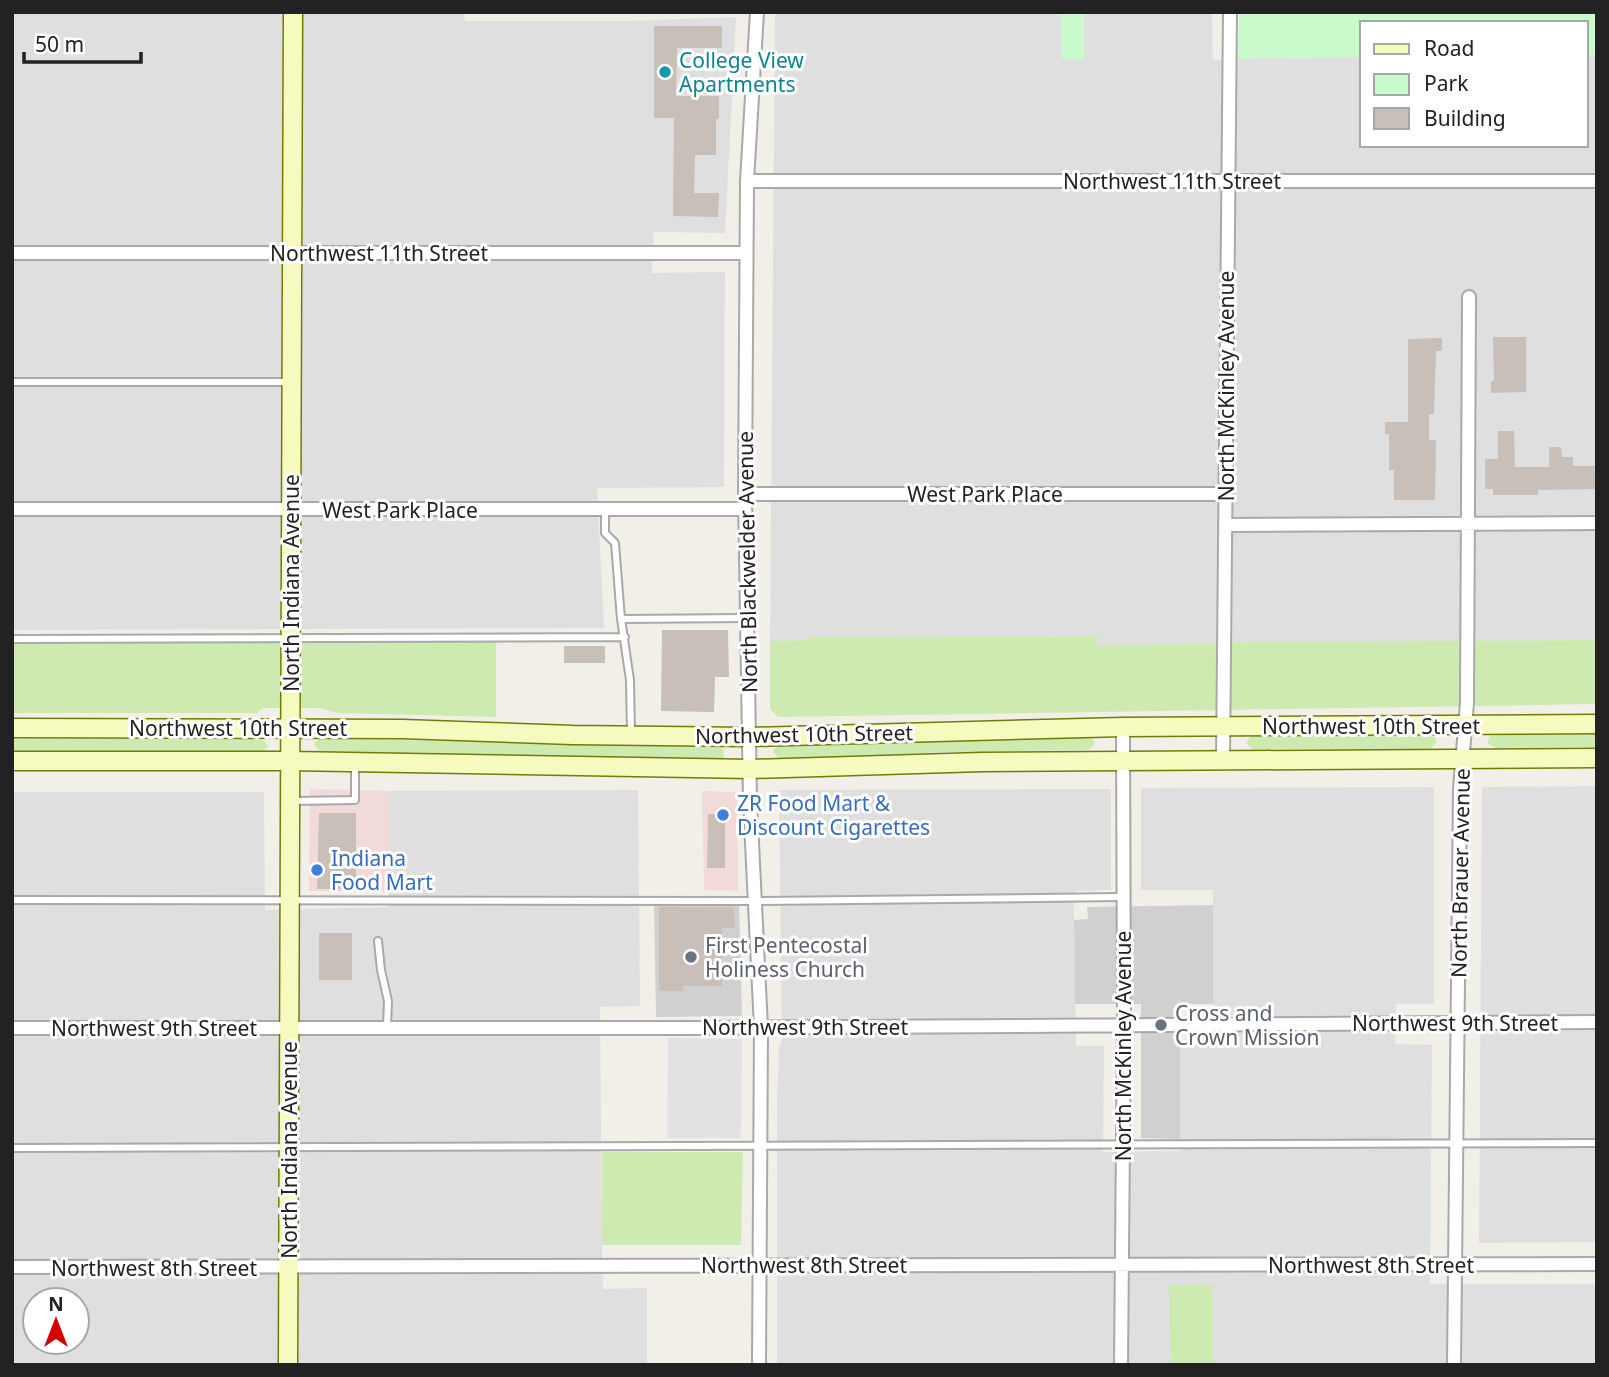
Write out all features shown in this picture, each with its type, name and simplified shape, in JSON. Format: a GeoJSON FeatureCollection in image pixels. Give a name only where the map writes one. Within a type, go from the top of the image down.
{"type":"FeatureCollection","features":[{"type":"Feature","properties":{"kind":"main road","name":"North Indiana Avenue"},"geometry":{"type":"LineString","coordinates":[[288,1365],[293,12]]}},
{"type":"Feature","properties":{"kind":"main road","name":"Northwest 10th Street"},"geometry":{"type":"LineString","coordinates":[[12,728],[291,728],[749,737],[1123,727],[1597,724]]}},
{"type":"Feature","properties":{"kind":"main road","name":"Northwest 10th Street"},"geometry":{"type":"LineString","coordinates":[[12,761],[290,761],[750,769],[982,762],[1597,758]]}},
{"type":"Feature","properties":{"kind":"street","name":"North Blackwelder Avenue"},"geometry":{"type":"LineString","coordinates":[[757,12],[747,181],[745,494],[749,737],[761,1028],[759,1365]]}},
{"type":"Feature","properties":{"kind":"street","name":"North McKinley Avenue"},"geometry":{"type":"LineString","coordinates":[[1223,760],[1230,12]]}},
{"type":"Feature","properties":{"kind":"street","name":"Northwest 11th Street"},"geometry":{"type":"LineString","coordinates":[[747,181],[1597,181]]}},
{"type":"Feature","properties":{"kind":"street","name":"Northwest 11th Street"},"geometry":{"type":"LineString","coordinates":[[12,253],[746,253]]}},
{"type":"Feature","properties":{"kind":"street","name":"North Brauer Avenue"},"geometry":{"type":"LineString","coordinates":[[1454,1365],[1469,297]]}},
{"type":"Feature","properties":{"kind":"street","name":"West Park Place"},"geometry":{"type":"LineString","coordinates":[[745,494],[1226,494]]}},
{"type":"Feature","properties":{"kind":"street","name":"West Park Place"},"geometry":{"type":"LineString","coordinates":[[12,509],[746,509]]}},
{"type":"Feature","properties":{"kind":"street"},"geometry":{"type":"LineString","coordinates":[[1225,525],[1597,523]]}},
{"type":"Feature","properties":{"kind":"street","name":"North McKinley Avenue"},"geometry":{"type":"LineString","coordinates":[[1121,1365],[1123,727]]}},
{"type":"Feature","properties":{"kind":"street","name":"Northwest 9th Street"},"geometry":{"type":"LineString","coordinates":[[12,1028],[761,1028],[1597,1023]]}},
{"type":"Feature","properties":{"kind":"street","name":"Northwest 8th Street"},"geometry":{"type":"LineString","coordinates":[[12,1267],[1597,1264]]}},
{"type":"Feature","properties":{"kind":"lane"},"geometry":{"type":"LineString","coordinates":[[12,382],[292,382]]}},
{"type":"Feature","properties":{"kind":"lane"},"geometry":{"type":"LineString","coordinates":[[606,509],[605,533],[615,543],[621,619],[630,680],[631,736]]}},
{"type":"Feature","properties":{"kind":"lane"},"geometry":{"type":"LineString","coordinates":[[621,619],[747,618]]}},
{"type":"Feature","properties":{"kind":"lane"},"geometry":{"type":"LineString","coordinates":[[12,639],[625,637]]}},
{"type":"Feature","properties":{"kind":"lane"},"geometry":{"type":"LineString","coordinates":[[290,801],[355,800],[355,762]]}},
{"type":"Feature","properties":{"kind":"lane"},"geometry":{"type":"LineString","coordinates":[[12,900],[754,901],[1124,897]]}},
{"type":"Feature","properties":{"kind":"lane"},"geometry":{"type":"LineString","coordinates":[[378,941],[388,1000],[387,1027]]}},
{"type":"Feature","properties":{"kind":"lane"},"geometry":{"type":"LineString","coordinates":[[12,1148],[1597,1143]]}},
{"type":"Feature","properties":{"kind":"shaded area"},"geometry":{"type":"Polygon","coordinates":[[[12,12],[464,12],[465,21],[629,21],[736,17],[725,233],[654,232],[652,273],[725,272],[724,487],[597,488],[604,628],[12,630],[12,12]]]}},
{"type":"Feature","properties":{"kind":"shaded area"},"geometry":{"type":"Polygon","coordinates":[[[775,12],[1212,12],[1213,60],[1360,57],[1360,147],[1588,147],[1588,55],[1597,55],[1597,640],[1252,642],[1097,646],[1096,636],[808,637],[808,640],[770,641],[775,12]]]}},
{"type":"Feature","properties":{"kind":"shaded area"},"geometry":{"type":"Polygon","coordinates":[[[1597,786],[1597,1242],[1479,1243],[1482,787],[1597,786]]]}},
{"type":"Feature","properties":{"kind":"shaded area"},"geometry":{"type":"Polygon","coordinates":[[[1434,787],[1434,1004],[1396,1004],[1395,1044],[1432,1045],[1430,1284],[1597,1284],[1597,1365],[777,1365],[777,1100],[782,1039],[779,790],[1111,789],[1111,890],[1075,891],[1074,907],[1076,1046],[1104,1046],[1103,1152],[1180,1151],[1180,1045],[1213,1045],[1213,890],[1141,890],[1141,788],[1434,787]]]}},
{"type":"Feature","properties":{"kind":"shaded area"},"geometry":{"type":"Polygon","coordinates":[[[310,789],[388,791],[389,892],[309,891],[310,789]]]}},
{"type":"Feature","properties":{"kind":"shaded area"},"geometry":{"type":"Polygon","coordinates":[[[638,790],[640,1006],[600,1007],[602,1245],[603,1289],[647,1288],[647,1365],[12,1365],[12,792],[264,792],[265,910],[388,907],[388,791],[638,790]]]}},
{"type":"Feature","properties":{"kind":"shaded area"},"geometry":{"type":"Polygon","coordinates":[[[702,791],[737,792],[738,891],[704,890],[702,791]]]}},
{"type":"Feature","properties":{"kind":"shaded area"},"geometry":{"type":"Polygon","coordinates":[[[654,902],[739,902],[742,1016],[656,1017],[654,902]]]}},
{"type":"Feature","properties":{"kind":"shaded area","name":"Cross and Crown Mission"},"geometry":{"type":"Polygon","coordinates":[[[1213,905],[1213,1004],[1180,1004],[1180,1139],[1141,1138],[1141,1004],[1075,1004],[1074,920],[1088,919],[1087,907],[1213,905]]]}},
{"type":"Feature","properties":{"kind":"shaded area"},"geometry":{"type":"Polygon","coordinates":[[[668,1038],[742,1039],[741,1138],[667,1138],[668,1038]]]}},
{"type":"Feature","properties":{"kind":"green space"},"geometry":{"type":"Polygon","coordinates":[[[1061,12],[1084,12],[1084,60],[1062,59],[1061,12]]]}},
{"type":"Feature","properties":{"kind":"green space"},"geometry":{"type":"Polygon","coordinates":[[[1239,12],[1597,12],[1597,55],[1588,55],[1588,21],[1360,21],[1360,57],[1238,58],[1239,12]]]}},
{"type":"Feature","properties":{"kind":"green space"},"geometry":{"type":"Polygon","coordinates":[[[1097,636],[1097,646],[1252,642],[1597,640],[1597,704],[778,717],[770,709],[770,641],[808,640],[808,637],[1097,636]]]}},
{"type":"Feature","properties":{"kind":"green space"},"geometry":{"type":"Polygon","coordinates":[[[496,641],[496,717],[337,713],[319,708],[263,708],[257,713],[12,713],[12,642],[496,641]]]}},
{"type":"Feature","properties":{"kind":"green space"},"geometry":{"type":"Polygon","coordinates":[[[1597,734],[1597,747],[1496,748],[1487,743],[1490,736],[1496,735],[1597,734]]]}},
{"type":"Feature","properties":{"kind":"green space"},"geometry":{"type":"Polygon","coordinates":[[[1429,735],[1437,742],[1430,749],[1252,749],[1246,743],[1251,736],[1429,735]]]}},
{"type":"Feature","properties":{"kind":"green space"},"geometry":{"type":"Polygon","coordinates":[[[1087,736],[1093,739],[1095,744],[1088,750],[945,752],[780,760],[773,752],[780,746],[1087,736]]]}},
{"type":"Feature","properties":{"kind":"green space"},"geometry":{"type":"Polygon","coordinates":[[[12,739],[263,739],[268,746],[263,752],[256,753],[12,752],[12,739]]]}},
{"type":"Feature","properties":{"kind":"green space"},"geometry":{"type":"Polygon","coordinates":[[[319,739],[718,746],[723,749],[724,758],[319,752],[314,744],[319,739]]]}},
{"type":"Feature","properties":{"kind":"green space"},"geometry":{"type":"Polygon","coordinates":[[[602,1152],[743,1152],[741,1245],[602,1245],[602,1152]]]}},
{"type":"Feature","properties":{"kind":"green space"},"geometry":{"type":"Polygon","coordinates":[[[1169,1285],[1213,1285],[1213,1365],[1171,1365],[1169,1285]]]}},
{"type":"Feature","properties":{"kind":"building"},"geometry":{"type":"Polygon","coordinates":[[[654,26],[722,26],[722,48],[677,48],[676,96],[719,96],[716,155],[695,155],[694,193],[719,193],[718,217],[673,216],[674,118],[654,118],[654,26]]]}},
{"type":"Feature","properties":{"kind":"building"},"geometry":{"type":"Polygon","coordinates":[[[1493,337],[1526,337],[1526,392],[1491,393],[1491,381],[1494,381],[1493,337]]]}},
{"type":"Feature","properties":{"kind":"building"},"geometry":{"type":"Polygon","coordinates":[[[1442,338],[1442,351],[1436,351],[1434,414],[1429,414],[1429,440],[1436,440],[1435,500],[1394,500],[1394,470],[1389,470],[1389,434],[1385,434],[1385,422],[1408,422],[1408,339],[1442,338]]]}},
{"type":"Feature","properties":{"kind":"building"},"geometry":{"type":"Polygon","coordinates":[[[1498,431],[1514,431],[1515,467],[1549,467],[1549,447],[1561,447],[1562,457],[1573,457],[1573,466],[1597,466],[1597,489],[1538,490],[1538,495],[1493,495],[1493,489],[1485,489],[1485,459],[1498,459],[1498,431]]]}},
{"type":"Feature","properties":{"kind":"building"},"geometry":{"type":"Polygon","coordinates":[[[662,630],[728,630],[729,677],[715,677],[714,712],[661,711],[662,630]]]}},
{"type":"Feature","properties":{"kind":"building"},"geometry":{"type":"Polygon","coordinates":[[[564,646],[605,646],[605,663],[564,663],[564,646]]]}},
{"type":"Feature","properties":{"kind":"building"},"geometry":{"type":"Polygon","coordinates":[[[319,813],[356,813],[356,889],[317,889],[319,813]]]}},
{"type":"Feature","properties":{"kind":"building"},"geometry":{"type":"Polygon","coordinates":[[[708,814],[722,814],[725,818],[725,868],[707,868],[708,814]]]}},
{"type":"Feature","properties":{"kind":"building","name":"First Pentecostal Holiness Church"},"geometry":{"type":"Polygon","coordinates":[[[659,907],[734,907],[735,928],[722,928],[722,986],[683,986],[683,991],[659,991],[659,907]]]}},
{"type":"Feature","properties":{"kind":"building"},"geometry":{"type":"Polygon","coordinates":[[[319,933],[352,933],[352,980],[319,980],[319,933]]]}},
{"type":"Feature","properties":{"kind":"place","name":"College View Apartments"},"geometry":{"type":"Point","coordinates":[665,72]}},
{"type":"Feature","properties":{"kind":"place","name":"ZR Food Mart & Discount Cigarettes"},"geometry":{"type":"Point","coordinates":[723,815]}},
{"type":"Feature","properties":{"kind":"place","name":"Indiana Food Mart"},"geometry":{"type":"Point","coordinates":[317,870]}},
{"type":"Feature","properties":{"kind":"place","name":"First Pentecostal Holiness Church"},"geometry":{"type":"Point","coordinates":[691,957]}},
{"type":"Feature","properties":{"kind":"place","name":"Cross and Crown Mission"},"geometry":{"type":"Point","coordinates":[1161,1025]}}]}
